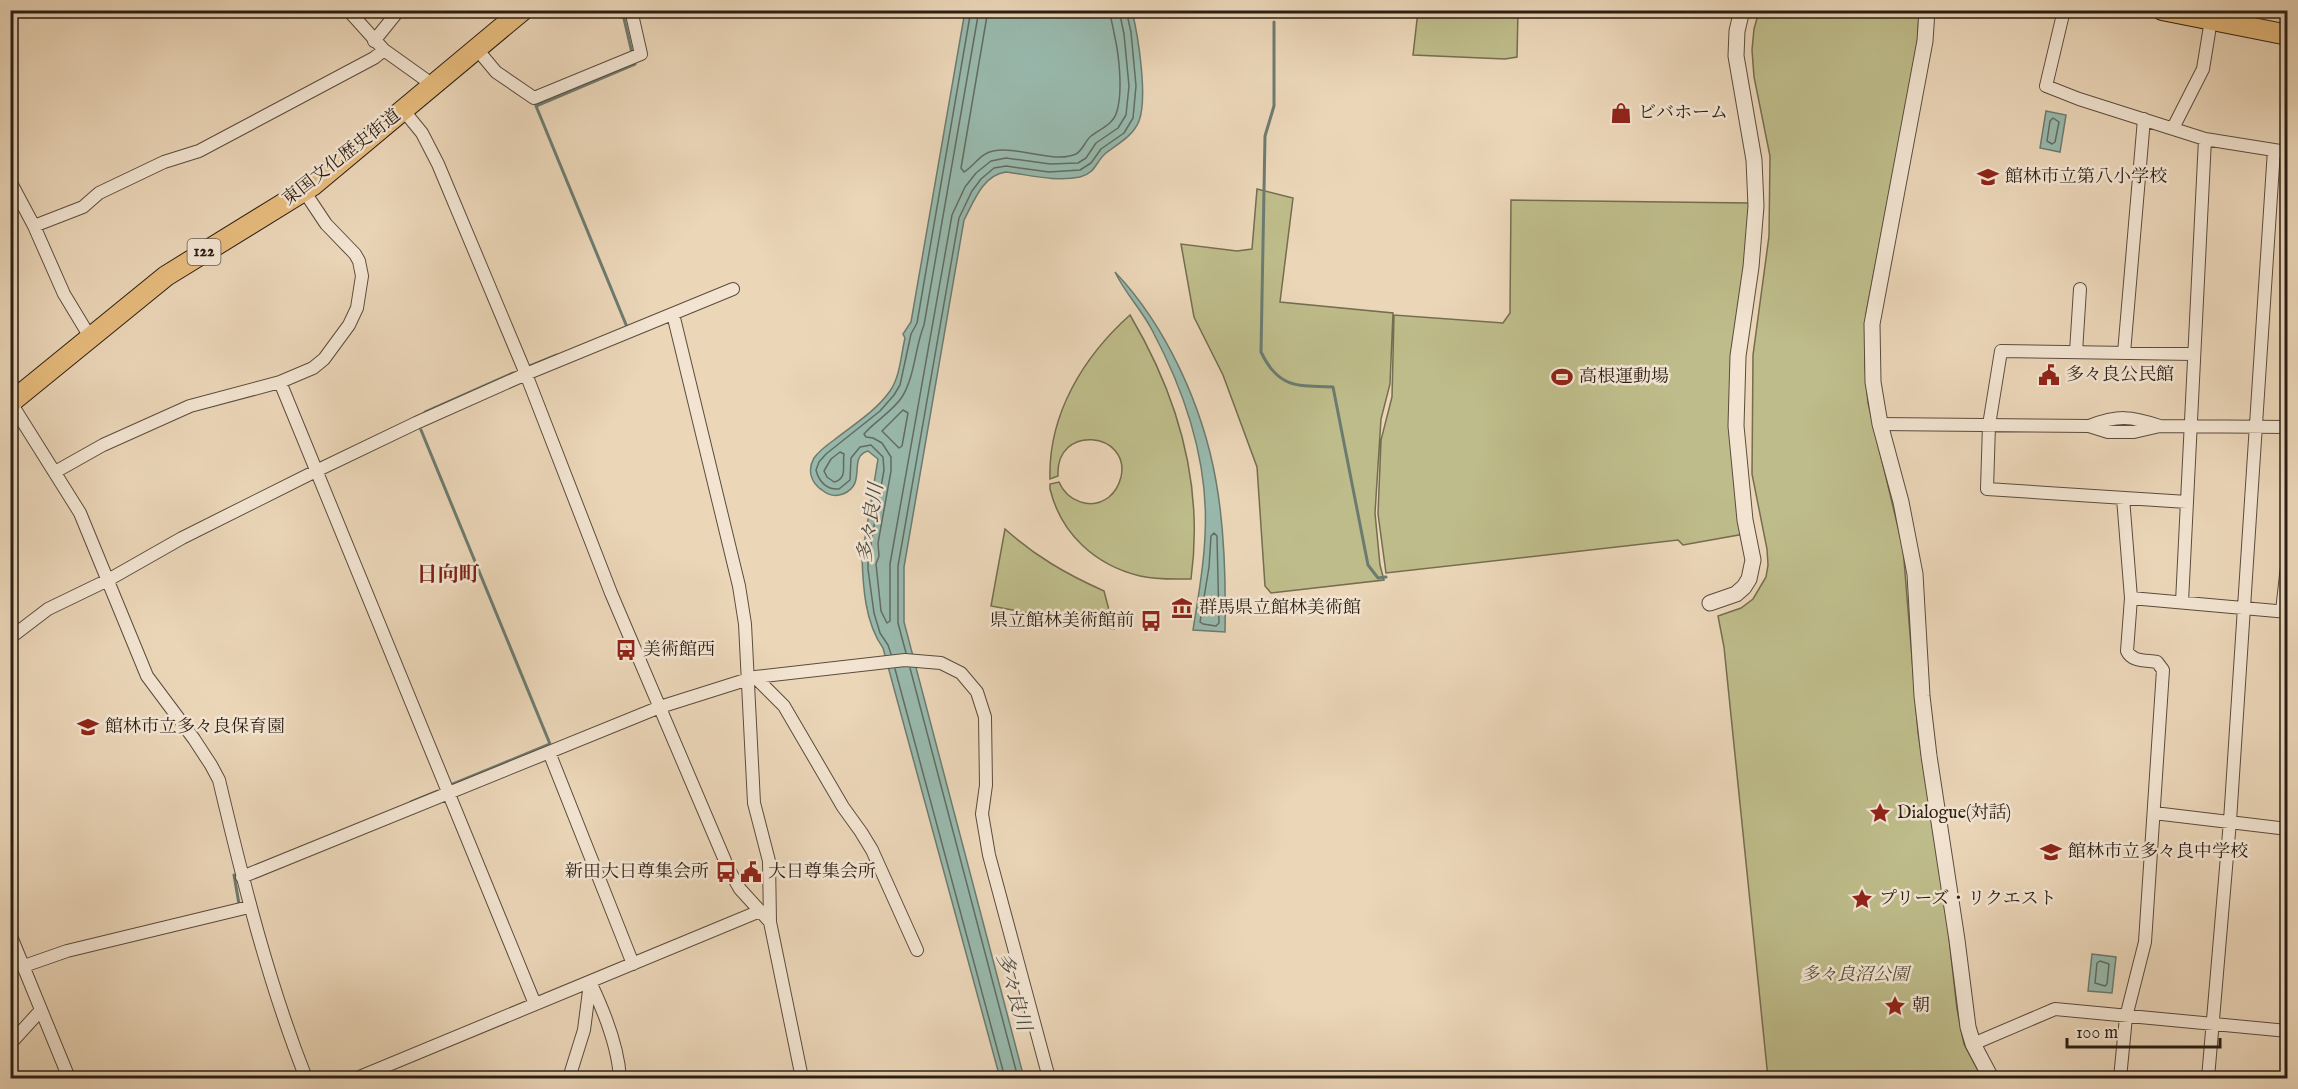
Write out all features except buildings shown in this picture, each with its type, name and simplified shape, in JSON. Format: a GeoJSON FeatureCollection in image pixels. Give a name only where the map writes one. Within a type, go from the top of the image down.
{"type":"FeatureCollection","features":[{"type":"Feature","properties":{"kind":"highway","name":"東国文化歴史街道"},"geometry":{"type":"LineString","coordinates":[[10,403],[166,276],[304,191],[404,111],[523,10]]}},
{"type":"Feature","properties":{"kind":"highway"},"geometry":{"type":"LineString","coordinates":[[2162,10],[2288,35]]}},
{"type":"Feature","properties":{"kind":"street"},"geometry":{"type":"LineString","coordinates":[[348,10],[384,50],[433,86]]}},
{"type":"Feature","properties":{"kind":"street"},"geometry":{"type":"LineString","coordinates":[[374,41],[399,10]]}},
{"type":"Feature","properties":{"kind":"street"},"geometry":{"type":"LineString","coordinates":[[476,48],[496,72],[534,98],[641,54],[631,10]]}},
{"type":"Feature","properties":{"kind":"street"},"geometry":{"type":"LineString","coordinates":[[1710,603],[1736,594],[1744,587],[1749,579],[1753,560],[1745,520],[1736,426],[1739,344],[1751,267],[1756,206],[1754,160],[1736,56],[1737,31],[1742,10]]}},
{"type":"Feature","properties":{"kind":"street"},"geometry":{"type":"LineString","coordinates":[[1927,10],[1926,41],[1872,324],[1873,382],[1880,424],[1901,502],[1915,574],[1920,665],[1929,756],[1968,1027],[1973,1044],[1991,1078]]}},
{"type":"Feature","properties":{"kind":"street"},"geometry":{"type":"LineString","coordinates":[[2064,10],[2046,86],[2079,99],[2205,139],[2288,152]]}},
{"type":"Feature","properties":{"kind":"street"},"geometry":{"type":"LineString","coordinates":[[2173,128],[2203,69],[2211,20]]}},
{"type":"Feature","properties":{"kind":"street"},"geometry":{"type":"LineString","coordinates":[[34,226],[83,207],[99,193],[164,162],[199,151],[287,106],[374,58],[384,50]]}},
{"type":"Feature","properties":{"kind":"street"},"geometry":{"type":"LineString","coordinates":[[404,111],[422,133],[435,157],[526,374],[574,502],[729,870],[740,889],[770,922]]}},
{"type":"Feature","properties":{"kind":"street"},"geometry":{"type":"LineString","coordinates":[[2124,352],[2144,119]]}},
{"type":"Feature","properties":{"kind":"street"},"geometry":{"type":"LineString","coordinates":[[2182,602],[2205,139]]}},
{"type":"Feature","properties":{"kind":"street"},"geometry":{"type":"LineString","coordinates":[[2208,1078],[2230,821],[2274,150]]}},
{"type":"Feature","properties":{"kind":"street"},"geometry":{"type":"LineString","coordinates":[[11,183],[34,226],[64,294],[90,337]]}},
{"type":"Feature","properties":{"kind":"street"},"geometry":{"type":"LineString","coordinates":[[55,472],[103,445],[190,406],[280,382],[313,368],[324,359],[349,325],[357,308],[362,276],[355,254],[326,224],[304,191]]}},
{"type":"Feature","properties":{"kind":"street"},"geometry":{"type":"LineString","coordinates":[[10,638],[48,609],[316,471],[526,374],[733,289]]}},
{"type":"Feature","properties":{"kind":"street"},"geometry":{"type":"LineString","coordinates":[[2076,352],[2080,289]]}},
{"type":"Feature","properties":{"kind":"street"},"geometry":{"type":"LineString","coordinates":[[673,314],[739,586],[751,678],[749,689],[754,803],[769,861],[770,922],[802,1078]]}},
{"type":"Feature","properties":{"kind":"street"},"geometry":{"type":"LineString","coordinates":[[2187,502],[1987,489],[1989,425],[2001,351],[2194,354]]}},
{"type":"Feature","properties":{"kind":"street"},"geometry":{"type":"LineString","coordinates":[[280,382],[535,1004]]}},
{"type":"Feature","properties":{"kind":"street"},"geometry":{"type":"LineString","coordinates":[[10,403],[80,513],[147,676],[200,748],[219,780],[249,907],[306,1078]]}},
{"type":"Feature","properties":{"kind":"street"},"geometry":{"type":"LineString","coordinates":[[1880,424],[2089,426],[2109,418],[2134,417],[2160,426],[2288,427]]}},
{"type":"Feature","properties":{"kind":"street"},"geometry":{"type":"LineString","coordinates":[[2121,1078],[2126,1017],[2145,942],[2163,670],[2157,662],[2129,656],[2127,651],[2131,598],[2124,498]]}},
{"type":"Feature","properties":{"kind":"street"},"geometry":{"type":"LineString","coordinates":[[2131,598],[2285,612],[2288,557]]}},
{"type":"Feature","properties":{"kind":"street"},"geometry":{"type":"LineString","coordinates":[[242,877],[660,707],[751,678],[905,660],[941,663],[961,673],[977,692],[985,717],[986,785],[982,814],[989,855],[1049,1078]]}},
{"type":"Feature","properties":{"kind":"street"},"geometry":{"type":"LineString","coordinates":[[751,678],[784,706],[843,807],[872,850],[917,950]]}},
{"type":"Feature","properties":{"kind":"street"},"geometry":{"type":"LineString","coordinates":[[549,752],[633,964]]}},
{"type":"Feature","properties":{"kind":"street"},"geometry":{"type":"LineString","coordinates":[[2154,813],[2288,829]]}},
{"type":"Feature","properties":{"kind":"street"},"geometry":{"type":"LineString","coordinates":[[24,966],[67,951],[249,907]]}},
{"type":"Feature","properties":{"kind":"street"},"geometry":{"type":"LineString","coordinates":[[357,1078],[760,911]]}},
{"type":"Feature","properties":{"kind":"street"},"geometry":{"type":"LineString","coordinates":[[10,934],[69,1078]]}},
{"type":"Feature","properties":{"kind":"street"},"geometry":{"type":"LineString","coordinates":[[569,1078],[584,1030],[590,982]]}},
{"type":"Feature","properties":{"kind":"street"},"geometry":{"type":"LineString","coordinates":[[590,982],[599,1000],[620,1063],[620,1078]]}},
{"type":"Feature","properties":{"kind":"street"},"geometry":{"type":"LineString","coordinates":[[1973,1044],[2055,1009],[2213,1026],[2288,1031]]}},
{"type":"Feature","properties":{"kind":"street"},"geometry":{"type":"LineString","coordinates":[[10,1044],[40,1010]]}},
{"type":"Feature","properties":{"kind":"green space"},"geometry":{"type":"Polygon","coordinates":[[[1418,11],[1518,11],[1517,57],[1505,59],[1413,55],[1418,11]]]}},
{"type":"Feature","properties":{"kind":"green space","name":"多々良沼公園"},"geometry":{"type":"Polygon","coordinates":[[[1759,11],[1919,11],[1918,38],[1866,314],[1865,365],[1868,403],[1903,548],[1918,732],[1947,920],[1957,1009],[1964,1044],[1982,1078],[1768,1078],[1724,647],[1718,616],[1741,608],[1753,599],[1766,577],[1768,565],[1752,474],[1753,355],[1769,236],[1770,156],[1754,77],[1752,50],[1759,11]]]}},
{"type":"Feature","properties":{"kind":"green space"},"geometry":{"type":"Polygon","coordinates":[[[1257,189],[1293,198],[1280,302],[1393,313],[1390,384],[1381,419],[1375,513],[1380,565],[1384,580],[1271,593],[1265,586],[1257,467],[1223,375],[1194,317],[1181,244],[1237,251],[1252,249],[1257,189]]]}},
{"type":"Feature","properties":{"kind":"green space","name":"高根運動場"},"geometry":{"type":"Polygon","coordinates":[[[1511,200],[1751,203],[1751,228],[1740,291],[1744,534],[1683,545],[1678,540],[1386,573],[1378,514],[1381,440],[1392,397],[1394,315],[1503,323],[1510,313],[1511,200]]]}},
{"type":"Feature","properties":{"kind":"green space"},"geometry":{"type":"Polygon","coordinates":[[[1130,315],[1162,377],[1183,442],[1194,509],[1191,579],[1159,579],[1140,576],[1108,564],[1095,556],[1071,533],[1062,520],[1050,489],[1050,484],[1059,482],[1074,499],[1080,502],[1095,503],[1109,497],[1118,486],[1121,477],[1121,462],[1115,450],[1105,443],[1092,440],[1079,441],[1068,447],[1060,459],[1058,476],[1050,479],[1051,455],[1062,409],[1072,388],[1098,349],[1130,315]]]}},
{"type":"Feature","properties":{"kind":"green space"},"geometry":{"type":"Polygon","coordinates":[[[1005,529],[1052,564],[1104,591],[1114,629],[991,606],[1005,529]]]}},
{"type":"Feature","properties":{"kind":"water","name":"多々良川"},"geometry":{"type":"Polygon","coordinates":[[[965,11],[1132,11],[1139,50],[1143,97],[1139,121],[1133,131],[1106,153],[1089,173],[1080,177],[1062,179],[1006,172],[998,174],[985,183],[964,220],[904,567],[904,622],[1024,1078],[1000,1078],[883,648],[869,616],[864,592],[862,557],[866,553],[864,544],[878,459],[868,451],[862,454],[857,465],[854,484],[850,490],[840,495],[824,492],[813,480],[811,472],[812,463],[818,453],[878,405],[890,391],[896,379],[905,338],[903,334],[911,322],[965,11]]]}},
{"type":"Feature","properties":{"kind":"water"},"geometry":{"type":"Polygon","coordinates":[[[2046,111],[2066,115],[2060,152],[2040,148],[2046,111]]]}},
{"type":"Feature","properties":{"kind":"water"},"geometry":{"type":"Polygon","coordinates":[[[1115,272],[1151,317],[1166,343],[1180,369],[1202,425],[1216,481],[1221,519],[1225,575],[1225,632],[1193,630],[1205,535],[1205,508],[1199,455],[1184,403],[1164,354],[1148,322],[1115,272]]]}},
{"type":"Feature","properties":{"kind":"water"},"geometry":{"type":"Polygon","coordinates":[[[2092,954],[2116,957],[2112,993],[2088,991],[2092,954]]]}},
{"type":"Feature","properties":{"kind":"waterway"},"geometry":{"type":"LineString","coordinates":[[622,10],[632,53]]}},
{"type":"Feature","properties":{"kind":"waterway"},"geometry":{"type":"LineString","coordinates":[[1274,22],[1274,106],[1265,136],[1261,352],[1274,373],[1290,383],[1333,387],[1368,565],[1378,578],[1386,577]]}},
{"type":"Feature","properties":{"kind":"waterway"},"geometry":{"type":"LineString","coordinates":[[627,327],[536,106],[635,64]]}},
{"type":"Feature","properties":{"kind":"waterway"},"geometry":{"type":"LineString","coordinates":[[530,366],[557,355]]}},
{"type":"Feature","properties":{"kind":"waterway"},"geometry":{"type":"LineString","coordinates":[[425,412],[513,373]]}},
{"type":"Feature","properties":{"kind":"waterway"},"geometry":{"type":"LineString","coordinates":[[421,430],[550,744],[453,784]]}},
{"type":"Feature","properties":{"kind":"waterway"},"geometry":{"type":"LineString","coordinates":[[411,802],[438,791]]}},
{"type":"Feature","properties":{"kind":"waterway"},"geometry":{"type":"LineString","coordinates":[[234,875],[239,904]]}},
{"type":"Feature","properties":{"kind":"railway"},"geometry":{"type":"LineString","coordinates":[[10,18],[57,10]]}},
{"type":"Feature","properties":{"kind":"place","name":"ビバホーム"},"geometry":{"type":"Point","coordinates":[1621,113]}},
{"type":"Feature","properties":{"kind":"place","name":"館林市立第八小学校"},"geometry":{"type":"Point","coordinates":[1988,177]}},
{"type":"Feature","properties":{"kind":"place","name":"多々良公民館"},"geometry":{"type":"Point","coordinates":[2049,375]}},
{"type":"Feature","properties":{"kind":"place","name":"高根運動場"},"geometry":{"type":"Point","coordinates":[1562,377]}},
{"type":"Feature","properties":{"kind":"place","name":"群馬県立館林美術館"},"geometry":{"type":"Point","coordinates":[1182,608]}},
{"type":"Feature","properties":{"kind":"place","name":"県立館林美術館前"},"geometry":{"type":"Point","coordinates":[1151,621]}},
{"type":"Feature","properties":{"kind":"place","name":"美術館西"},"geometry":{"type":"Point","coordinates":[626,650]}},
{"type":"Feature","properties":{"kind":"place","name":"館林市立多々良保育園"},"geometry":{"type":"Point","coordinates":[88,727]}},
{"type":"Feature","properties":{"kind":"place","name":"Dialogue(対話)"},"geometry":{"type":"Point","coordinates":[1880,813]}},
{"type":"Feature","properties":{"kind":"place","name":"館林市立多々良中学校"},"geometry":{"type":"Point","coordinates":[2051,852]}},
{"type":"Feature","properties":{"kind":"place","name":"新田大日尊集会所"},"geometry":{"type":"Point","coordinates":[726,872]}},
{"type":"Feature","properties":{"kind":"place","name":"大日尊集会所"},"geometry":{"type":"Point","coordinates":[751,872]}},
{"type":"Feature","properties":{"kind":"place","name":"プリーズ・リクエスト"},"geometry":{"type":"Point","coordinates":[1862,899]}},
{"type":"Feature","properties":{"kind":"place","name":"朝"},"geometry":{"type":"Point","coordinates":[1895,1006]}},
{"type":"Feature","properties":{"kind":"district","name":"日向町"},"geometry":{"type":"Point","coordinates":[448,575]}}]}
